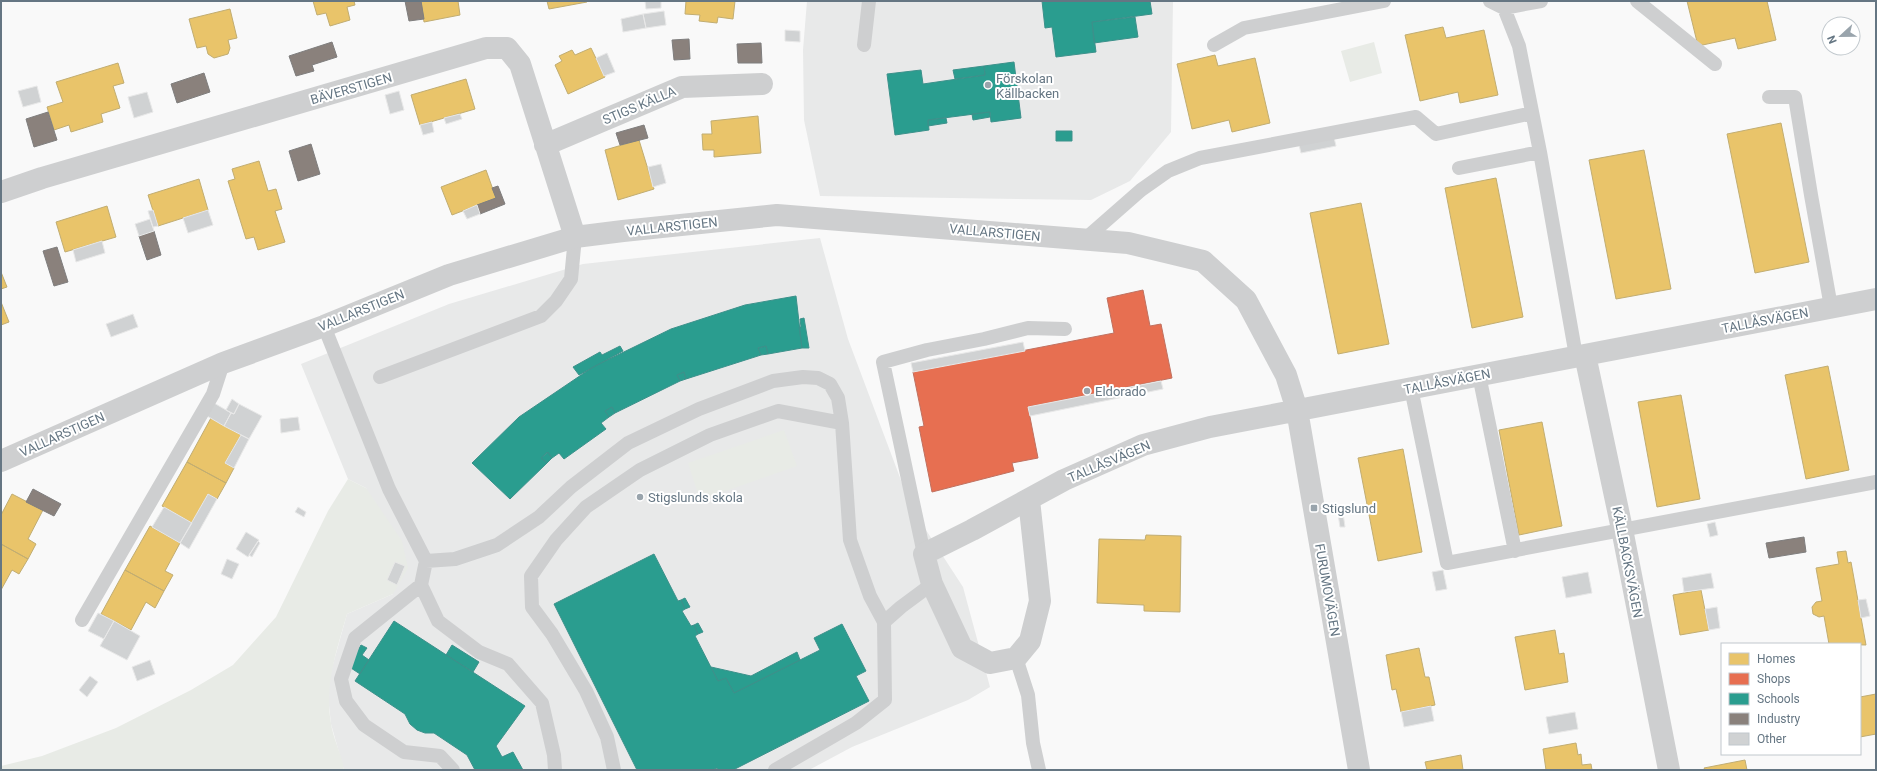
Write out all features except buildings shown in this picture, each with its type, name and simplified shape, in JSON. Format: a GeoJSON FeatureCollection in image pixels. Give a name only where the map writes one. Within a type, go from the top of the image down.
{"type":"FeatureCollection","features":[{"type":"Feature","properties":{"kind":"street","name":"BÄVERSTIGEN"},"geometry":{"type":"LineString","coordinates":[[1,192],[50,176],[486,48],[507,48],[520,64],[575,238]]}},
{"type":"Feature","properties":{"kind":"street","name":"STIGS KÄLLA"},"geometry":{"type":"LineString","coordinates":[[545,145],[682,87],[762,84]]}},
{"type":"Feature","properties":{"kind":"street","name":"VALLARSTIGEN"},"geometry":{"type":"LineString","coordinates":[[4,464],[222,363],[324,326],[450,275],[575,238],[623,231],[777,215],[1128,243],[1203,261],[1246,300],[1286,375],[1297,410]]}},
{"type":"Feature","properties":{"kind":"street","name":"TALLÅSVÄGEN"},"geometry":{"type":"LineString","coordinates":[[924,554],[1029,500],[1064,480],[1143,445],[1210,427],[1831,307],[1875,304]]}},
{"type":"Feature","properties":{"kind":"street","name":"KÄLLBACKSVÄGEN"},"geometry":{"type":"LineString","coordinates":[[1581,356],[1622,529],[1669,770]]}},
{"type":"Feature","properties":{"kind":"street","name":"FURUMOVÄGEN"},"geometry":{"type":"LineString","coordinates":[[1297,410],[1359,770]]}},
{"type":"Feature","properties":{"kind":"street"},"geometry":{"type":"LineString","coordinates":[[924,554],[932,584],[962,648],[990,663],[1016,658],[1030,641],[1040,601],[1029,500]]}},
{"type":"Feature","properties":{"kind":"lane"},"geometry":{"type":"LineString","coordinates":[[864,45],[869,1]]}},
{"type":"Feature","properties":{"kind":"lane"},"geometry":{"type":"LineString","coordinates":[[1214,45],[1244,28],[1384,1]]}},
{"type":"Feature","properties":{"kind":"lane"},"geometry":{"type":"LineString","coordinates":[[1490,1],[1503,4],[1541,1]]}},
{"type":"Feature","properties":{"kind":"lane"},"geometry":{"type":"LineString","coordinates":[[1636,1],[1715,64]]}},
{"type":"Feature","properties":{"kind":"lane"},"geometry":{"type":"LineString","coordinates":[[1503,4],[1519,46],[1581,356]]}},
{"type":"Feature","properties":{"kind":"lane"},"geometry":{"type":"LineString","coordinates":[[1769,97],[1795,97],[1819,246],[1831,307]]}},
{"type":"Feature","properties":{"kind":"lane"},"geometry":{"type":"LineString","coordinates":[[1084,240],[1141,190],[1168,171],[1200,158],[1416,118],[1436,134],[1532,113]]}},
{"type":"Feature","properties":{"kind":"lane"},"geometry":{"type":"LineString","coordinates":[[1459,168],[1540,152]]}},
{"type":"Feature","properties":{"kind":"lane"},"geometry":{"type":"LineString","coordinates":[[380,377],[541,316],[556,301],[571,279],[575,238]]}},
{"type":"Feature","properties":{"kind":"lane"},"geometry":{"type":"LineString","coordinates":[[324,326],[389,489],[426,561],[421,585],[438,621],[479,652],[508,664],[542,703],[554,755],[554,770]]}},
{"type":"Feature","properties":{"kind":"lane"},"geometry":{"type":"LineString","coordinates":[[924,554],[883,362],[927,350],[984,339],[1028,328],[1065,329]]}},
{"type":"Feature","properties":{"kind":"lane"},"geometry":{"type":"LineString","coordinates":[[82,620],[213,394],[222,363]]}},
{"type":"Feature","properties":{"kind":"lane"},"geometry":{"type":"LineString","coordinates":[[1479,375],[1515,551]]}},
{"type":"Feature","properties":{"kind":"lane"},"geometry":{"type":"LineString","coordinates":[[426,561],[455,559],[498,545],[539,517],[571,487],[628,443],[699,408],[773,381],[803,377],[818,378],[830,384],[838,398],[842,423],[850,540],[870,596],[884,622],[885,700],[856,723],[775,770]]}},
{"type":"Feature","properties":{"kind":"lane"},"geometry":{"type":"LineString","coordinates":[[1411,388],[1447,563],[1876,482]]}},
{"type":"Feature","properties":{"kind":"lane"},"geometry":{"type":"LineString","coordinates":[[614,770],[607,737],[586,691],[552,634],[532,607],[531,576],[556,540],[586,506],[640,470],[661,459],[710,435],[778,411],[842,423]]}},
{"type":"Feature","properties":{"kind":"lane"},"geometry":{"type":"LineString","coordinates":[[884,622],[932,584]]}},
{"type":"Feature","properties":{"kind":"lane"},"geometry":{"type":"LineString","coordinates":[[421,585],[355,638],[340,678],[346,701],[364,725],[404,752],[440,756],[453,770]]}},
{"type":"Feature","properties":{"kind":"lane"},"geometry":{"type":"LineString","coordinates":[[1016,658],[1028,695],[1033,743],[1039,770]]}},
{"type":"Feature","properties":{"kind":"shaded area","name":"Förskolan Källbacken"},"geometry":{"type":"Polygon","coordinates":[[[807,1],[1173,1],[1171,132],[1130,181],[1091,200],[820,196],[804,120],[803,50],[807,1]]]}},
{"type":"Feature","properties":{"kind":"shaded area"},"geometry":{"type":"Polygon","coordinates":[[[1374,42],[1382,73],[1350,82],[1341,51],[1374,42]]]}},
{"type":"Feature","properties":{"kind":"shaded area","name":"Stigslunds skola"},"geometry":{"type":"Polygon","coordinates":[[[820,238],[848,339],[911,507],[963,587],[990,687],[968,700],[852,747],[809,770],[344,770],[331,724],[328,696],[330,675],[347,614],[393,594],[366,488],[348,479],[301,364],[449,304],[583,264],[820,238]]]}},
{"type":"Feature","properties":{"kind":"shaded area"},"geometry":{"type":"Polygon","coordinates":[[[784,430],[797,466],[700,500],[688,463],[784,430]]]}},
{"type":"Feature","properties":{"kind":"shaded area"},"geometry":{"type":"Polygon","coordinates":[[[348,479],[366,488],[402,541],[408,568],[393,594],[347,614],[330,681],[329,695],[329,709],[332,729],[344,770],[1,770],[1,766],[42,756],[116,728],[191,690],[233,665],[276,617],[328,511],[348,479]]]}},
{"type":"Feature","properties":{"kind":"place","name":"Förskolan Källbacken"},"geometry":{"type":"Point","coordinates":[988,85]}},
{"type":"Feature","properties":{"kind":"place","name":"Eldorado"},"geometry":{"type":"Point","coordinates":[1087,391]}},
{"type":"Feature","properties":{"kind":"place","name":"Stigslunds skola"},"geometry":{"type":"Point","coordinates":[640,497]}},
{"type":"Feature","properties":{"kind":"place","name":"Stigslund"},"geometry":{"type":"Point","coordinates":[1314,508]}}]}
